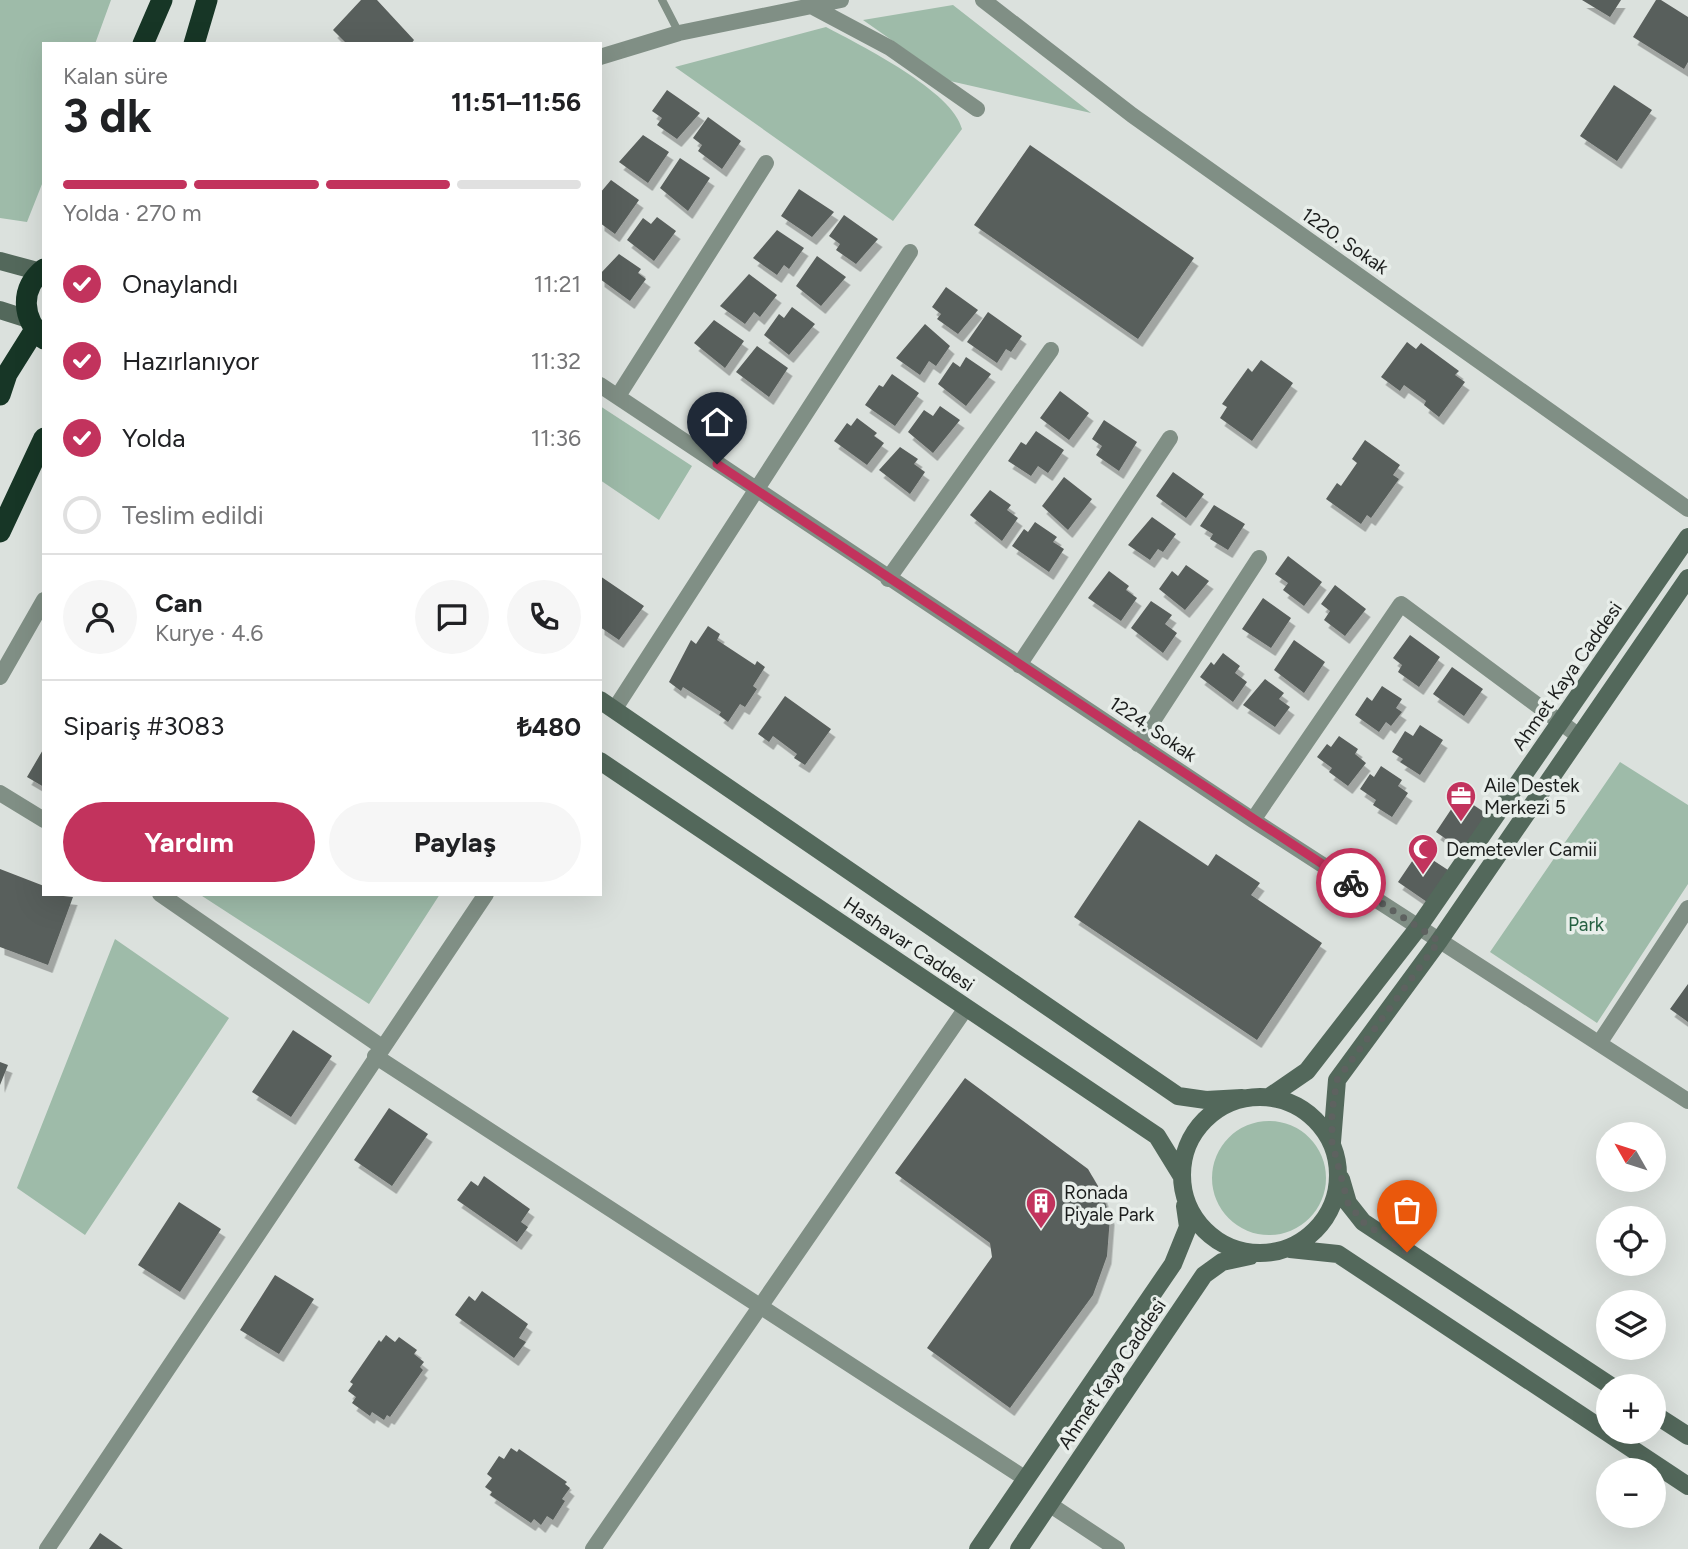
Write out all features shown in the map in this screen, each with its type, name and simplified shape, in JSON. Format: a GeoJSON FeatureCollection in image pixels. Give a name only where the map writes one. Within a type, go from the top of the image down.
{"type":"FeatureCollection","features":[{"type":"Feature","properties":{"kind":"highway"},"geometry":{"type":"LineString","coordinates":[[144,42],[162,0]]}},
{"type":"Feature","properties":{"kind":"highway"},"geometry":{"type":"LineString","coordinates":[[195,42],[207,0]]}},
{"type":"Feature","properties":{"kind":"highway"},"geometry":{"type":"LineString","coordinates":[[0,395],[7,374],[35,330],[27,293],[42,271]]}},
{"type":"Feature","properties":{"kind":"highway"},"geometry":{"type":"LineString","coordinates":[[0,533],[36,473],[42,447]]}},
{"type":"Feature","properties":{"kind":"main road"},"geometry":{"type":"LineString","coordinates":[[0,261],[42,271]]}},
{"type":"Feature","properties":{"kind":"main road"},"geometry":{"type":"LineString","coordinates":[[0,310],[35,330]]}},
{"type":"Feature","properties":{"kind":"main road","name":"Ahmet Kaya Caddesi"},"geometry":{"type":"LineString","coordinates":[[1269,1097],[1307,1071],[1418,928],[1688,537]]}},
{"type":"Feature","properties":{"kind":"main road"},"geometry":{"type":"LineString","coordinates":[[1596,1376],[1363,1222],[1348,1203],[1338,1168],[1332,1142],[1332,1112],[1337,1080],[1439,941],[1688,578]]}},
{"type":"Feature","properties":{"kind":"main road"},"geometry":{"type":"LineString","coordinates":[[607,705],[1178,1096],[1206,1101],[1269,1097],[1295,1104],[1317,1120],[1332,1142]]}},
{"type":"Feature","properties":{"kind":"main road","name":"Hashavar Caddesi"},"geometry":{"type":"LineString","coordinates":[[602,762],[1157,1136],[1181,1175]]}},
{"type":"Feature","properties":{"kind":"main road"},"geometry":{"type":"LineString","coordinates":[[978,1549],[1173,1264],[1188,1227],[1181,1175],[1185,1150],[1197,1127],[1217,1109],[1242,1098]]}},
{"type":"Feature","properties":{"kind":"main road"},"geometry":{"type":"LineString","coordinates":[[1184,1199],[1196,1222],[1214,1240],[1236,1251],[1262,1254],[1286,1249],[1308,1237],[1325,1218],[1336,1195],[1338,1168]]}},
{"type":"Feature","properties":{"kind":"main road"},"geometry":{"type":"LineString","coordinates":[[1286,1249],[1338,1254],[1688,1486]]}},
{"type":"Feature","properties":{"kind":"main road","name":"Ahmet Kaya Caddesi"},"geometry":{"type":"LineString","coordinates":[[1019,1549],[1204,1275],[1223,1262],[1262,1254]]}},
{"type":"Feature","properties":{"kind":"main road"},"geometry":{"type":"LineString","coordinates":[[1666,1422],[1688,1436]]}},
{"type":"Feature","properties":{"kind":"street"},"geometry":{"type":"LineString","coordinates":[[602,58],[679,33],[841,0]]}},
{"type":"Feature","properties":{"kind":"street","name":"1220. Sokak"},"geometry":{"type":"LineString","coordinates":[[983,0],[1132,115],[1688,509]]}},
{"type":"Feature","properties":{"kind":"street"},"geometry":{"type":"LineString","coordinates":[[813,6],[890,48],[977,109]]}},
{"type":"Feature","properties":{"kind":"street"},"geometry":{"type":"LineString","coordinates":[[618,396],[766,163]]}},
{"type":"Feature","properties":{"kind":"street"},"geometry":{"type":"LineString","coordinates":[[607,705],[756,491],[911,253]]}},
{"type":"Feature","properties":{"kind":"street"},"geometry":{"type":"LineString","coordinates":[[888,579],[1051,350]]}},
{"type":"Feature","properties":{"kind":"street","name":"1224. Sokak"},"geometry":{"type":"LineString","coordinates":[[602,386],[1253,820],[1688,1101]]}},
{"type":"Feature","properties":{"kind":"street"},"geometry":{"type":"LineString","coordinates":[[1019,665],[1170,438]]}},
{"type":"Feature","properties":{"kind":"street"},"geometry":{"type":"LineString","coordinates":[[1138,744],[1259,558]]}},
{"type":"Feature","properties":{"kind":"street"},"geometry":{"type":"LineString","coordinates":[[0,677],[42,604]]}},
{"type":"Feature","properties":{"kind":"street"},"geometry":{"type":"LineString","coordinates":[[1253,820],[1401,604],[1559,724],[1579,736]]}},
{"type":"Feature","properties":{"kind":"street"},"geometry":{"type":"LineString","coordinates":[[0,793],[42,819]]}},
{"type":"Feature","properties":{"kind":"street"},"geometry":{"type":"LineString","coordinates":[[163,896],[378,1051],[758,1307],[1026,1479]]}},
{"type":"Feature","properties":{"kind":"street"},"geometry":{"type":"LineString","coordinates":[[47,1549],[378,1051],[485,896]]}},
{"type":"Feature","properties":{"kind":"street"},"geometry":{"type":"LineString","coordinates":[[1600,1042],[1688,908]]}},
{"type":"Feature","properties":{"kind":"street"},"geometry":{"type":"LineString","coordinates":[[593,1549],[966,1008]]}},
{"type":"Feature","properties":{"kind":"street"},"geometry":{"type":"LineString","coordinates":[[1049,1504],[1116,1549]]}},
{"type":"Feature","properties":{"kind":"lane"},"geometry":{"type":"LineString","coordinates":[[662,0],[679,33]]}},
{"type":"Feature","properties":{"kind":"green space"},"geometry":{"type":"Polygon","coordinates":[[[0,0],[111,0],[96,42],[42,42],[42,184],[27,222],[0,218],[0,0]]]}},
{"type":"Feature","properties":{"kind":"green space"},"geometry":{"type":"Polygon","coordinates":[[[953,5],[1091,113],[950,81],[863,20],[953,5]]]}},
{"type":"Feature","properties":{"kind":"green space"},"geometry":{"type":"Polygon","coordinates":[[[826,27],[882,57],[924,85],[955,114],[962,129],[893,221],[675,67],[826,27]]]}},
{"type":"Feature","properties":{"kind":"green space"},"geometry":{"type":"Polygon","coordinates":[[[602,407],[692,466],[659,520],[602,481],[602,407]]]}},
{"type":"Feature","properties":{"kind":"green space","name":"Park"},"geometry":{"type":"Polygon","coordinates":[[[1620,762],[1688,805],[1688,884],[1597,1023],[1490,952],[1620,762]]]}},
{"type":"Feature","properties":{"kind":"green space"},"geometry":{"type":"Polygon","coordinates":[[[202,896],[439,896],[369,1004],[202,896]]]}},
{"type":"Feature","properties":{"kind":"green space"},"geometry":{"type":"Polygon","coordinates":[[[115,939],[229,1018],[85,1235],[17,1188],[115,939]]]}},
{"type":"Feature","properties":{"kind":"green space"},"geometry":{"type":"Polygon","coordinates":[[[1269,1121],[1291,1125],[1309,1138],[1322,1156],[1326,1178],[1322,1200],[1309,1218],[1291,1231],[1269,1235],[1247,1231],[1229,1218],[1216,1200],[1212,1178],[1216,1156],[1229,1138],[1247,1125],[1269,1121]]]}},
{"type":"Feature","properties":{"kind":"building"},"geometry":{"type":"Polygon","coordinates":[[[361,0],[377,0],[414,40],[345,42],[333,30],[361,0]]]}},
{"type":"Feature","properties":{"kind":"building"},"geometry":{"type":"Polygon","coordinates":[[[1582,0],[1621,0],[1610,17],[1582,0]]]}},
{"type":"Feature","properties":{"kind":"building"},"geometry":{"type":"Polygon","coordinates":[[[1656,0],[1661,0],[1688,17],[1688,62],[1684,69],[1633,37],[1656,0]]]}},
{"type":"Feature","properties":{"kind":"building"},"geometry":{"type":"Polygon","coordinates":[[[1614,85],[1652,110],[1617,161],[1580,136],[1614,85]]]}},
{"type":"Feature","properties":{"kind":"building"},"geometry":{"type":"Polygon","coordinates":[[[667,90],[700,113],[677,139],[657,125],[662,118],[652,111],[667,90]]]}},
{"type":"Feature","properties":{"kind":"building"},"geometry":{"type":"Polygon","coordinates":[[[708,117],[741,141],[722,169],[698,151],[702,145],[693,138],[708,117]]]}},
{"type":"Feature","properties":{"kind":"building"},"geometry":{"type":"Polygon","coordinates":[[[643,135],[669,152],[648,183],[619,162],[643,135]]]}},
{"type":"Feature","properties":{"kind":"building"},"geometry":{"type":"Polygon","coordinates":[[[1030,145],[1194,258],[1138,339],[974,225],[1030,145]]]}},
{"type":"Feature","properties":{"kind":"building"},"geometry":{"type":"Polygon","coordinates":[[[680,158],[710,178],[688,211],[660,188],[680,158]]]}},
{"type":"Feature","properties":{"kind":"building"},"geometry":{"type":"Polygon","coordinates":[[[611,180],[639,200],[615,234],[602,224],[602,191],[611,180]]]}},
{"type":"Feature","properties":{"kind":"building"},"geometry":{"type":"Polygon","coordinates":[[[799,189],[834,212],[812,237],[781,216],[799,189]]]}},
{"type":"Feature","properties":{"kind":"building"},"geometry":{"type":"Polygon","coordinates":[[[844,215],[878,239],[856,264],[836,250],[840,244],[829,236],[844,215]]]}},
{"type":"Feature","properties":{"kind":"building"},"geometry":{"type":"Polygon","coordinates":[[[657,217],[676,231],[654,261],[627,240],[643,218],[651,224],[657,217]]]}},
{"type":"Feature","properties":{"kind":"building"},"geometry":{"type":"Polygon","coordinates":[[[777,230],[804,248],[789,269],[784,265],[777,275],[753,258],[777,230]]]}},
{"type":"Feature","properties":{"kind":"building"},"geometry":{"type":"Polygon","coordinates":[[[619,254],[641,269],[638,273],[646,279],[630,301],[602,280],[602,272],[619,254]]]}},
{"type":"Feature","properties":{"kind":"building"},"geometry":{"type":"Polygon","coordinates":[[[817,256],[846,277],[821,306],[796,286],[817,256]]]}},
{"type":"Feature","properties":{"kind":"building"},"geometry":{"type":"Polygon","coordinates":[[[749,274],[777,295],[760,317],[754,312],[745,324],[720,306],[749,274]]]}},
{"type":"Feature","properties":{"kind":"building"},"geometry":{"type":"Polygon","coordinates":[[[946,287],[978,310],[958,334],[937,319],[941,314],[932,307],[946,287]]]}},
{"type":"Feature","properties":{"kind":"building"},"geometry":{"type":"Polygon","coordinates":[[[792,307],[815,324],[789,355],[764,335],[779,314],[784,318],[792,307]]]}},
{"type":"Feature","properties":{"kind":"building"},"geometry":{"type":"Polygon","coordinates":[[[988,312],[1022,336],[1011,352],[1006,349],[997,363],[967,342],[988,312]]]}},
{"type":"Feature","properties":{"kind":"building"},"geometry":{"type":"Polygon","coordinates":[[[714,320],[744,341],[725,368],[694,343],[714,320]]]}},
{"type":"Feature","properties":{"kind":"building"},"geometry":{"type":"Polygon","coordinates":[[[925,324],[950,346],[936,366],[929,361],[920,375],[896,358],[925,324]]]}},
{"type":"Feature","properties":{"kind":"building"},"geometry":{"type":"Polygon","coordinates":[[[1407,342],[1416,349],[1421,343],[1459,371],[1455,375],[1465,382],[1439,417],[1424,405],[1426,401],[1404,385],[1400,391],[1381,377],[1407,342]]]}},
{"type":"Feature","properties":{"kind":"building"},"geometry":{"type":"Polygon","coordinates":[[[757,346],[788,368],[769,397],[736,372],[757,346]]]}},
{"type":"Feature","properties":{"kind":"building"},"geometry":{"type":"Polygon","coordinates":[[[966,357],[991,374],[966,406],[938,384],[953,362],[960,367],[966,357]]]}},
{"type":"Feature","properties":{"kind":"building"},"geometry":{"type":"Polygon","coordinates":[[[1261,360],[1293,383],[1252,441],[1220,418],[1227,407],[1222,404],[1248,368],[1252,372],[1261,360]]]}},
{"type":"Feature","properties":{"kind":"building"},"geometry":{"type":"Polygon","coordinates":[[[892,374],[919,393],[895,426],[865,405],[879,385],[883,387],[892,374]]]}},
{"type":"Feature","properties":{"kind":"building"},"geometry":{"type":"Polygon","coordinates":[[[1060,391],[1089,413],[1069,440],[1040,418],[1060,391]]]}},
{"type":"Feature","properties":{"kind":"building"},"geometry":{"type":"Polygon","coordinates":[[[940,406],[960,420],[933,453],[908,432],[924,410],[933,416],[940,406]]]}},
{"type":"Feature","properties":{"kind":"building"},"geometry":{"type":"Polygon","coordinates":[[[857,418],[877,433],[874,436],[884,443],[867,465],[834,441],[847,423],[851,426],[857,418]]]}},
{"type":"Feature","properties":{"kind":"building"},"geometry":{"type":"Polygon","coordinates":[[[1104,420],[1137,442],[1119,471],[1096,455],[1102,446],[1092,439],[1104,420]]]}},
{"type":"Feature","properties":{"kind":"building"},"geometry":{"type":"Polygon","coordinates":[[[1036,431],[1064,450],[1048,473],[1038,466],[1031,476],[1008,461],[1021,442],[1026,445],[1036,431]]]}},
{"type":"Feature","properties":{"kind":"building"},"geometry":{"type":"Polygon","coordinates":[[[1365,440],[1400,465],[1393,475],[1399,479],[1371,518],[1367,515],[1361,524],[1326,499],[1337,483],[1341,486],[1357,463],[1352,459],[1365,440]]]}},
{"type":"Feature","properties":{"kind":"building"},"geometry":{"type":"Polygon","coordinates":[[[900,447],[918,459],[914,464],[925,472],[910,494],[879,470],[900,447]]]}},
{"type":"Feature","properties":{"kind":"building"},"geometry":{"type":"Polygon","coordinates":[[[1173,472],[1204,494],[1186,518],[1156,496],[1173,472]]]}},
{"type":"Feature","properties":{"kind":"building"},"geometry":{"type":"Polygon","coordinates":[[[1064,477],[1092,499],[1068,530],[1042,506],[1064,477]]]}},
{"type":"Feature","properties":{"kind":"building"},"geometry":{"type":"Polygon","coordinates":[[[990,490],[1011,505],[1007,510],[1018,518],[1002,541],[970,515],[990,490]]]}},
{"type":"Feature","properties":{"kind":"building"},"geometry":{"type":"Polygon","coordinates":[[[1214,505],[1245,524],[1228,550],[1210,539],[1213,534],[1200,526],[1214,505]]]}},
{"type":"Feature","properties":{"kind":"building"},"geometry":{"type":"Polygon","coordinates":[[[1152,517],[1176,534],[1163,552],[1158,549],[1150,560],[1128,545],[1152,517]]]}},
{"type":"Feature","properties":{"kind":"building"},"geometry":{"type":"Polygon","coordinates":[[[1035,522],[1057,537],[1053,542],[1064,549],[1049,572],[1012,546],[1024,529],[1028,532],[1035,522]]]}},
{"type":"Feature","properties":{"kind":"building"},"geometry":{"type":"Polygon","coordinates":[[[1288,556],[1322,582],[1304,606],[1283,590],[1288,583],[1275,574],[1288,556]]]}},
{"type":"Feature","properties":{"kind":"building"},"geometry":{"type":"Polygon","coordinates":[[[1186,565],[1209,581],[1185,610],[1159,589],[1172,571],[1178,576],[1186,565]]]}},
{"type":"Feature","properties":{"kind":"building"},"geometry":{"type":"Polygon","coordinates":[[[1109,571],[1129,586],[1126,590],[1137,598],[1121,621],[1088,598],[1109,571]]]}},
{"type":"Feature","properties":{"kind":"building"},"geometry":{"type":"Polygon","coordinates":[[[602,577],[644,606],[619,640],[602,628],[602,577]]]}},
{"type":"Feature","properties":{"kind":"building"},"geometry":{"type":"Polygon","coordinates":[[[1335,585],[1366,609],[1345,636],[1324,620],[1330,611],[1321,604],[1335,585]]]}},
{"type":"Feature","properties":{"kind":"building"},"geometry":{"type":"Polygon","coordinates":[[[1263,598],[1291,618],[1271,648],[1242,629],[1263,598]]]}},
{"type":"Feature","properties":{"kind":"building"},"geometry":{"type":"Polygon","coordinates":[[[1151,601],[1172,615],[1165,624],[1177,633],[1163,653],[1131,628],[1151,601]]]}},
{"type":"Feature","properties":{"kind":"building"},"geometry":{"type":"Polygon","coordinates":[[[708,626],[720,634],[717,640],[755,665],[757,661],[765,667],[753,686],[757,689],[745,707],[740,704],[728,722],[719,715],[721,712],[683,687],[681,691],[669,682],[691,640],[696,644],[708,626]]]}},
{"type":"Feature","properties":{"kind":"building"},"geometry":{"type":"Polygon","coordinates":[[[1410,635],[1440,657],[1419,687],[1398,672],[1402,665],[1393,658],[1410,635]]]}},
{"type":"Feature","properties":{"kind":"building"},"geometry":{"type":"Polygon","coordinates":[[[1294,640],[1325,662],[1304,693],[1274,670],[1294,640]]]}},
{"type":"Feature","properties":{"kind":"building"},"geometry":{"type":"Polygon","coordinates":[[[1223,653],[1240,666],[1235,673],[1247,682],[1233,702],[1200,677],[1211,662],[1214,665],[1223,653]]]}},
{"type":"Feature","properties":{"kind":"building"},"geometry":{"type":"Polygon","coordinates":[[[1452,667],[1483,689],[1464,716],[1433,694],[1452,667]]]}},
{"type":"Feature","properties":{"kind":"building"},"geometry":{"type":"Polygon","coordinates":[[[1265,679],[1284,693],[1279,699],[1290,707],[1275,727],[1243,705],[1265,679]]]}},
{"type":"Feature","properties":{"kind":"building"},"geometry":{"type":"Polygon","coordinates":[[[1382,686],[1402,699],[1396,708],[1402,712],[1391,726],[1386,722],[1379,732],[1355,715],[1367,697],[1372,701],[1382,686]]]}},
{"type":"Feature","properties":{"kind":"building"},"geometry":{"type":"Polygon","coordinates":[[[785,696],[831,729],[805,765],[794,758],[797,754],[773,736],[769,742],[758,734],[785,696]]]}},
{"type":"Feature","properties":{"kind":"building"},"geometry":{"type":"Polygon","coordinates":[[[1420,725],[1443,740],[1420,775],[1400,762],[1403,759],[1392,752],[1405,731],[1413,736],[1420,725]]]}},
{"type":"Feature","properties":{"kind":"building"},"geometry":{"type":"Polygon","coordinates":[[[1339,736],[1358,749],[1355,754],[1366,763],[1348,786],[1329,772],[1332,768],[1317,757],[1327,744],[1331,747],[1339,736]]]}},
{"type":"Feature","properties":{"kind":"building"},"geometry":{"type":"Polygon","coordinates":[[[42,751],[42,786],[27,777],[42,751]]]}},
{"type":"Feature","properties":{"kind":"building"},"geometry":{"type":"Polygon","coordinates":[[[1381,766],[1402,780],[1398,786],[1408,793],[1392,817],[1373,805],[1376,800],[1360,789],[1370,774],[1374,777],[1381,766]]]}},
{"type":"Feature","properties":{"kind":"building","name":"Aile Destek Merkezi 5"},"geometry":{"type":"Polygon","coordinates":[[[1460,796],[1487,814],[1462,850],[1436,832],[1460,796]]]}},
{"type":"Feature","properties":{"kind":"building"},"geometry":{"type":"Polygon","coordinates":[[[1139,820],[1208,866],[1216,854],[1260,883],[1251,895],[1322,943],[1257,1040],[1074,917],[1139,820]]]}},
{"type":"Feature","properties":{"kind":"building","name":"Demetevler Camii"},"geometry":{"type":"Polygon","coordinates":[[[1419,851],[1448,870],[1427,902],[1398,882],[1419,851]]]}},
{"type":"Feature","properties":{"kind":"building"},"geometry":{"type":"Polygon","coordinates":[[[0,869],[42,885],[42,896],[73,897],[48,965],[0,947],[0,869]]]}},
{"type":"Feature","properties":{"kind":"building"},"geometry":{"type":"Polygon","coordinates":[[[1688,984],[1688,1022],[1670,1009],[1688,984]]]}},
{"type":"Feature","properties":{"kind":"building"},"geometry":{"type":"Polygon","coordinates":[[[293,1030],[332,1056],[291,1117],[252,1092],[293,1030]]]}},
{"type":"Feature","properties":{"kind":"building"},"geometry":{"type":"Polygon","coordinates":[[[0,1062],[8,1065],[0,1085],[0,1062]]]}},
{"type":"Feature","properties":{"kind":"building"},"geometry":{"type":"Polygon","coordinates":[[[965,1078],[1088,1169],[1102,1193],[1110,1217],[1107,1256],[1093,1295],[1010,1408],[927,1348],[992,1257],[990,1243],[895,1173],[965,1078]]]}},
{"type":"Feature","properties":{"kind":"building"},"geometry":{"type":"Polygon","coordinates":[[[389,1108],[428,1134],[392,1186],[354,1160],[389,1108]]]}},
{"type":"Feature","properties":{"kind":"building"},"geometry":{"type":"Polygon","coordinates":[[[484,1176],[530,1209],[521,1222],[528,1227],[517,1242],[457,1200],[471,1181],[478,1186],[484,1176]]]}},
{"type":"Feature","properties":{"kind":"building"},"geometry":{"type":"Polygon","coordinates":[[[179,1202],[221,1229],[180,1292],[138,1265],[179,1202]]]}},
{"type":"Feature","properties":{"kind":"building"},"geometry":{"type":"Polygon","coordinates":[[[275,1275],[314,1299],[279,1354],[240,1330],[275,1275]]]}},
{"type":"Feature","properties":{"kind":"building"},"geometry":{"type":"Polygon","coordinates":[[[482,1291],[528,1324],[519,1338],[526,1342],[514,1358],[455,1315],[469,1296],[475,1301],[482,1291]]]}},
{"type":"Feature","properties":{"kind":"building"},"geometry":{"type":"Polygon","coordinates":[[[386,1335],[395,1342],[399,1337],[417,1350],[414,1354],[424,1362],[420,1367],[423,1370],[390,1417],[387,1415],[384,1420],[372,1412],[370,1416],[352,1403],[356,1397],[348,1391],[353,1384],[350,1382],[379,1340],[381,1342],[386,1335]]]}},
{"type":"Feature","properties":{"kind":"building"},"geometry":{"type":"Polygon","coordinates":[[[511,1448],[517,1452],[519,1449],[567,1482],[565,1484],[570,1488],[553,1520],[547,1516],[541,1525],[534,1519],[531,1523],[490,1495],[492,1492],[485,1487],[492,1478],[487,1474],[499,1456],[504,1459],[511,1448]]]}},
{"type":"Feature","properties":{"kind":"building"},"geometry":{"type":"Polygon","coordinates":[[[100,1533],[123,1549],[89,1549],[100,1533]]]}},
{"type":"Feature","properties":{"kind":"way so far"},"geometry":{"type":"LineString","coordinates":[[1351,883],[1439,941],[1337,1080],[1332,1112],[1332,1142],[1348,1203],[1363,1222],[1407,1252]]}},
{"type":"Feature","properties":{"kind":"place","name":"Aile Destek Merkezi 5"},"geometry":{"type":"Point","coordinates":[1461,823]}},
{"type":"Feature","properties":{"kind":"place","name":"Demetevler Camii"},"geometry":{"type":"Point","coordinates":[1423,876]}},
{"type":"Feature","properties":{"kind":"place","name":"Ronada Piyale Park"},"geometry":{"type":"Point","coordinates":[1041,1230]}},
{"type":"Feature","properties":{"kind":"route"},"geometry":{"type":"LineString","coordinates":[[717,464],[1351,883]]}}]}
